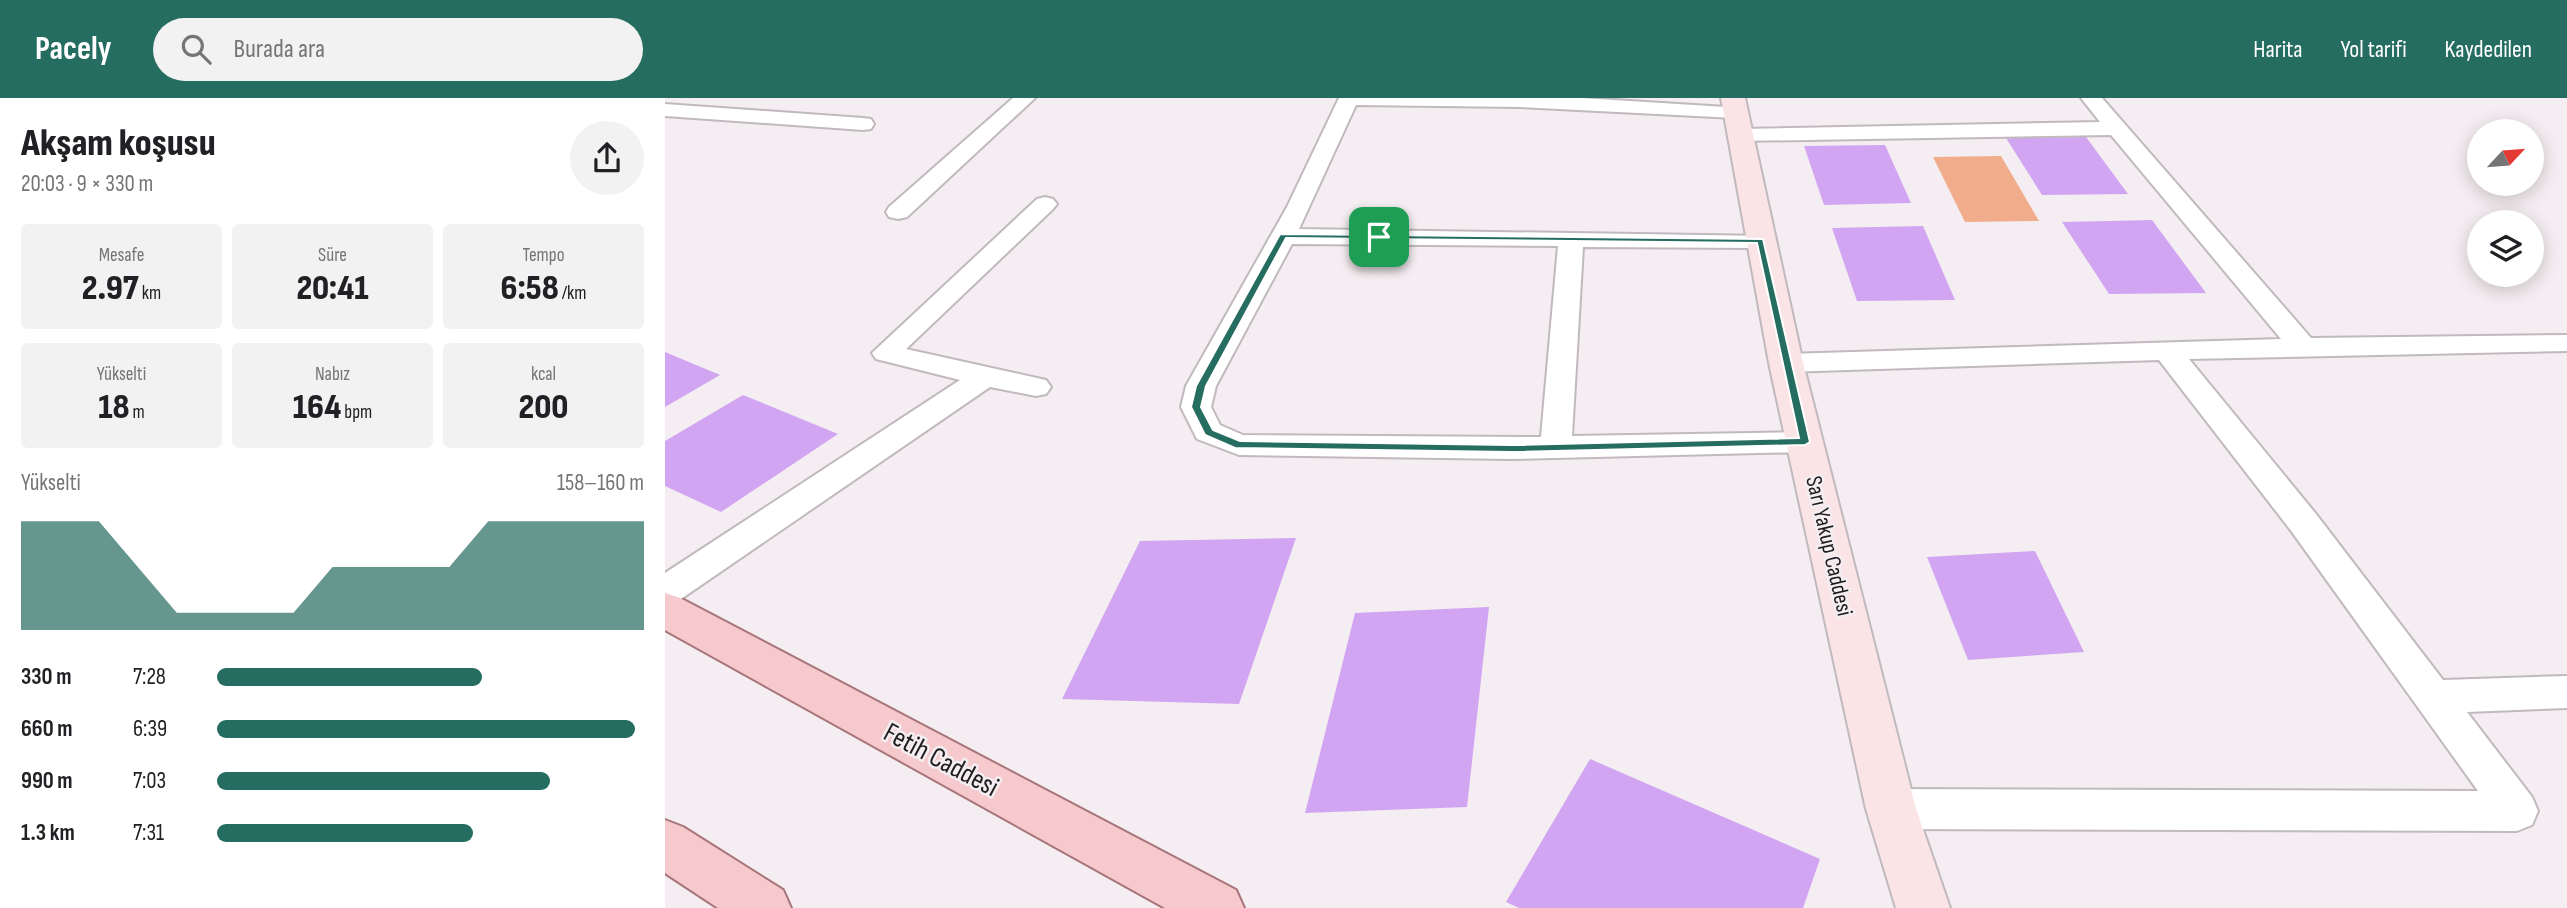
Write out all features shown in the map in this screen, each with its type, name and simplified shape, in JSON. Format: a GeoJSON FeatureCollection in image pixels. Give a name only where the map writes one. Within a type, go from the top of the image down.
{"type":"FeatureCollection","features":[{"type":"Feature","properties":{"kind":"main road","name":"Fetih Caddesi"},"geometry":{"type":"LineString","coordinates":[[665,610],[1217,908]]}},
{"type":"Feature","properties":{"kind":"main road"},"geometry":{"type":"LineString","coordinates":[[665,844],[764,908]]}},
{"type":"Feature","properties":{"kind":"street"},"geometry":{"type":"LineString","coordinates":[[898,212],[1025,98]]}},
{"type":"Feature","properties":{"kind":"street"},"geometry":{"type":"LineString","coordinates":[[1330,98],[1520,101],[1736,115],[2115,128]]}},
{"type":"Feature","properties":{"kind":"street"},"geometry":{"type":"LineString","coordinates":[[2091,98],[2303,347]]}},
{"type":"Feature","properties":{"kind":"street"},"geometry":{"type":"LineString","coordinates":[[1349,99],[1283,236],[1201,386],[1196,407],[1208,432],[1239,445],[1556,447],[1805,442]]}},
{"type":"Feature","properties":{"kind":"street"},"geometry":{"type":"LineString","coordinates":[[665,110],[863,124]]}},
{"type":"Feature","properties":{"kind":"street","name":"Sarı Yakup Caddesi"},"geometry":{"type":"LineString","coordinates":[[1736,115],[1786,363],[1891,809],[1923,908]]}},
{"type":"Feature","properties":{"kind":"street"},"geometry":{"type":"LineString","coordinates":[[1036,387],[886,353],[1045,204]]}},
{"type":"Feature","properties":{"kind":"street"},"geometry":{"type":"LineString","coordinates":[[1283,236],[1760,241]]}},
{"type":"Feature","properties":{"kind":"street"},"geometry":{"type":"LineString","coordinates":[[1556,447],[1571,239]]}},
{"type":"Feature","properties":{"kind":"street"},"geometry":{"type":"LineString","coordinates":[[1786,363],[2303,347],[2567,343]]}},
{"type":"Feature","properties":{"kind":"street"},"geometry":{"type":"LineString","coordinates":[[1891,809],[2517,811],[2304,523],[2168,352]]}},
{"type":"Feature","properties":{"kind":"street"},"geometry":{"type":"LineString","coordinates":[[665,591],[985,377]]}},
{"type":"Feature","properties":{"kind":"street"},"geometry":{"type":"LineString","coordinates":[[2432,697],[2567,692]]}},
{"type":"Feature","properties":{"kind":"shaded area"},"geometry":{"type":"Polygon","coordinates":[[[2001,156],[2039,221],[1965,222],[1933,157],[2001,156]]]}},
{"type":"Feature","properties":{"kind":"building"},"geometry":{"type":"Polygon","coordinates":[[[2086,137],[2128,194],[2042,195],[2006,138],[2086,137]]]}},
{"type":"Feature","properties":{"kind":"building"},"geometry":{"type":"Polygon","coordinates":[[[1885,145],[1911,203],[1824,205],[1804,146],[1885,145]]]}},
{"type":"Feature","properties":{"kind":"building"},"geometry":{"type":"Polygon","coordinates":[[[2152,220],[2206,293],[2109,294],[2062,222],[2152,220]]]}},
{"type":"Feature","properties":{"kind":"building"},"geometry":{"type":"Polygon","coordinates":[[[1923,226],[1955,300],[1857,301],[1832,228],[1923,226]]]}},
{"type":"Feature","properties":{"kind":"building"},"geometry":{"type":"Polygon","coordinates":[[[665,352],[720,375],[665,407],[665,352]]]}},
{"type":"Feature","properties":{"kind":"building"},"geometry":{"type":"Polygon","coordinates":[[[743,395],[838,434],[721,512],[665,486],[665,441],[743,395]]]}},
{"type":"Feature","properties":{"kind":"building"},"geometry":{"type":"Polygon","coordinates":[[[1296,538],[1239,704],[1062,699],[1140,541],[1296,538]]]}},
{"type":"Feature","properties":{"kind":"building"},"geometry":{"type":"Polygon","coordinates":[[[2035,551],[2084,652],[1968,660],[1927,557],[2035,551]]]}},
{"type":"Feature","properties":{"kind":"building"},"geometry":{"type":"Polygon","coordinates":[[[1489,607],[1467,807],[1305,813],[1355,613],[1489,607]]]}},
{"type":"Feature","properties":{"kind":"building"},"geometry":{"type":"Polygon","coordinates":[[[1590,759],[1820,859],[1803,908],[1519,908],[1506,902],[1590,759]]]}},
{"type":"Feature","properties":{"kind":"route"},"geometry":{"type":"LineString","coordinates":[[1283,236],[1379,237],[1760,241],[1805,442],[1511,449],[1239,445],[1208,432],[1196,407],[1201,386],[1283,236]]}}]}
